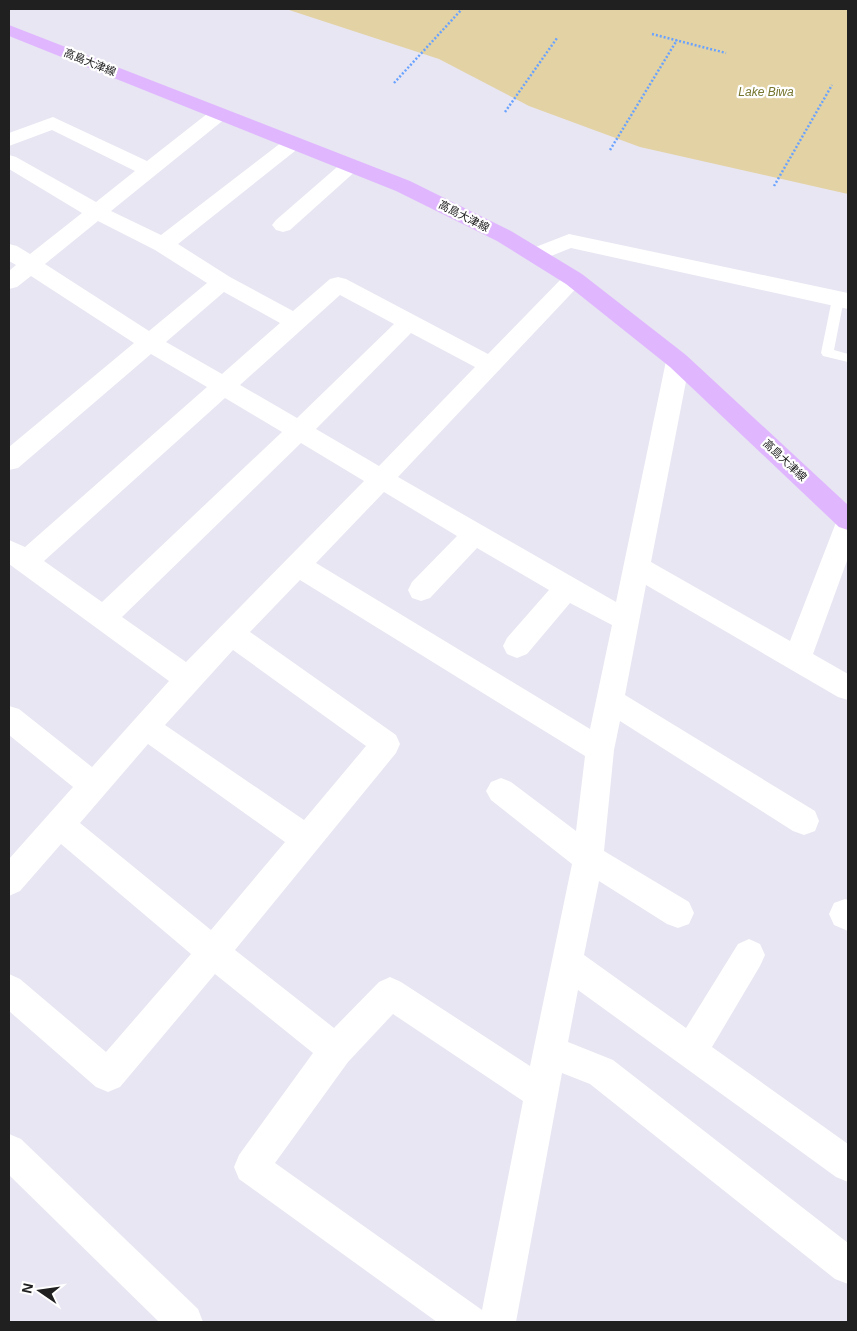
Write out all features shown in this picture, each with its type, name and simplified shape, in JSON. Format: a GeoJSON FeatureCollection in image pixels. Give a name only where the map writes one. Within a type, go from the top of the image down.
{"type":"FeatureCollection","features":[{"type":"Feature","properties":{"kind":"main road","name":"高島大津線"},"geometry":{"type":"LineString","coordinates":[[11,34],[403,186],[504,236],[574,279],[678,361],[847,519]]}},
{"type":"Feature","properties":{"kind":"street"},"geometry":{"type":"LineString","coordinates":[[9,282],[219,114]]}},
{"type":"Feature","properties":{"kind":"street"},"geometry":{"type":"LineString","coordinates":[[9,140],[53,123],[149,170]]}},
{"type":"Feature","properties":{"kind":"street"},"geometry":{"type":"LineString","coordinates":[[163,246],[293,143]]}},
{"type":"Feature","properties":{"kind":"street"},"geometry":{"type":"LineString","coordinates":[[9,161],[295,322]]}},
{"type":"Feature","properties":{"kind":"street"},"geometry":{"type":"LineString","coordinates":[[284,225],[351,165]]}},
{"type":"Feature","properties":{"kind":"street"},"geometry":{"type":"LineString","coordinates":[[536,255],[569,242],[843,300]]}},
{"type":"Feature","properties":{"kind":"street"},"geometry":{"type":"LineString","coordinates":[[9,251],[150,343],[474,534],[625,619]]}},
{"type":"Feature","properties":{"kind":"street"},"geometry":{"type":"LineString","coordinates":[[9,881],[188,679],[574,279]]}},
{"type":"Feature","properties":{"kind":"street"},"geometry":{"type":"LineString","coordinates":[[9,461],[222,282]]}},
{"type":"Feature","properties":{"kind":"street"},"geometry":{"type":"LineString","coordinates":[[188,679],[18,556],[224,385],[338,284],[491,366]]}},
{"type":"Feature","properties":{"kind":"street"},"geometry":{"type":"LineString","coordinates":[[104,617],[299,431],[409,322]]}},
{"type":"Feature","properties":{"kind":"street"},"geometry":{"type":"LineString","coordinates":[[498,1322],[588,858],[600,750],[678,361]]}},
{"type":"Feature","properties":{"kind":"street"},"geometry":{"type":"LineString","coordinates":[[798,659],[847,519]]}},
{"type":"Feature","properties":{"kind":"street"},"geometry":{"type":"LineString","coordinates":[[421,590],[474,534]]}},
{"type":"Feature","properties":{"kind":"street"},"geometry":{"type":"LineString","coordinates":[[299,566],[600,750]]}},
{"type":"Feature","properties":{"kind":"street"},"geometry":{"type":"LineString","coordinates":[[636,566],[848,688]]}},
{"type":"Feature","properties":{"kind":"street"},"geometry":{"type":"LineString","coordinates":[[517,646],[567,588]]}},
{"type":"Feature","properties":{"kind":"street"},"geometry":{"type":"LineString","coordinates":[[9,990],[108,1074],[213,952],[386,744],[232,634]]}},
{"type":"Feature","properties":{"kind":"street"},"geometry":{"type":"LineString","coordinates":[[610,700],[804,821]]}},
{"type":"Feature","properties":{"kind":"street"},"geometry":{"type":"LineString","coordinates":[[9,718],[94,786]]}},
{"type":"Feature","properties":{"kind":"street"},"geometry":{"type":"LineString","coordinates":[[146,727],[306,840]]}},
{"type":"Feature","properties":{"kind":"street"},"geometry":{"type":"LineString","coordinates":[[500,791],[588,858],[678,913]]}},
{"type":"Feature","properties":{"kind":"street"},"geometry":{"type":"LineString","coordinates":[[60,824],[213,952],[336,1050]]}},
{"type":"Feature","properties":{"kind":"street"},"geometry":{"type":"LineString","coordinates":[[690,1052],[749,955]]}},
{"type":"Feature","properties":{"kind":"street"},"geometry":{"type":"LineString","coordinates":[[568,963],[848,1165]]}},
{"type":"Feature","properties":{"kind":"street"},"geometry":{"type":"LineString","coordinates":[[468,1322],[251,1167],[336,1050],[390,993],[541,1093]]}},
{"type":"Feature","properties":{"kind":"street"},"geometry":{"type":"LineString","coordinates":[[550,1052],[601,1072],[848,1266]]}},
{"type":"Feature","properties":{"kind":"street"},"geometry":{"type":"LineString","coordinates":[[9,1151],[184,1322]]}},
{"type":"Feature","properties":{"kind":"lane"},"geometry":{"type":"LineString","coordinates":[[843,300],[827,353],[848,358]]}},
{"type":"Feature","properties":{"kind":"path"},"geometry":{"type":"LineString","coordinates":[[394,83],[462,9]]}},
{"type":"Feature","properties":{"kind":"path"},"geometry":{"type":"LineString","coordinates":[[652,34],[726,53]]}},
{"type":"Feature","properties":{"kind":"path"},"geometry":{"type":"LineString","coordinates":[[505,112],[557,38]]}},
{"type":"Feature","properties":{"kind":"path"},"geometry":{"type":"LineString","coordinates":[[610,150],[677,40]]}},
{"type":"Feature","properties":{"kind":"path"},"geometry":{"type":"LineString","coordinates":[[774,186],[832,85]]}},
{"type":"Feature","properties":{"kind":"water","name":"Lake Biwa"},"geometry":{"type":"Polygon","coordinates":[[[286,9],[848,9],[848,194],[640,147],[529,106],[439,59],[286,9]]]}}]}
